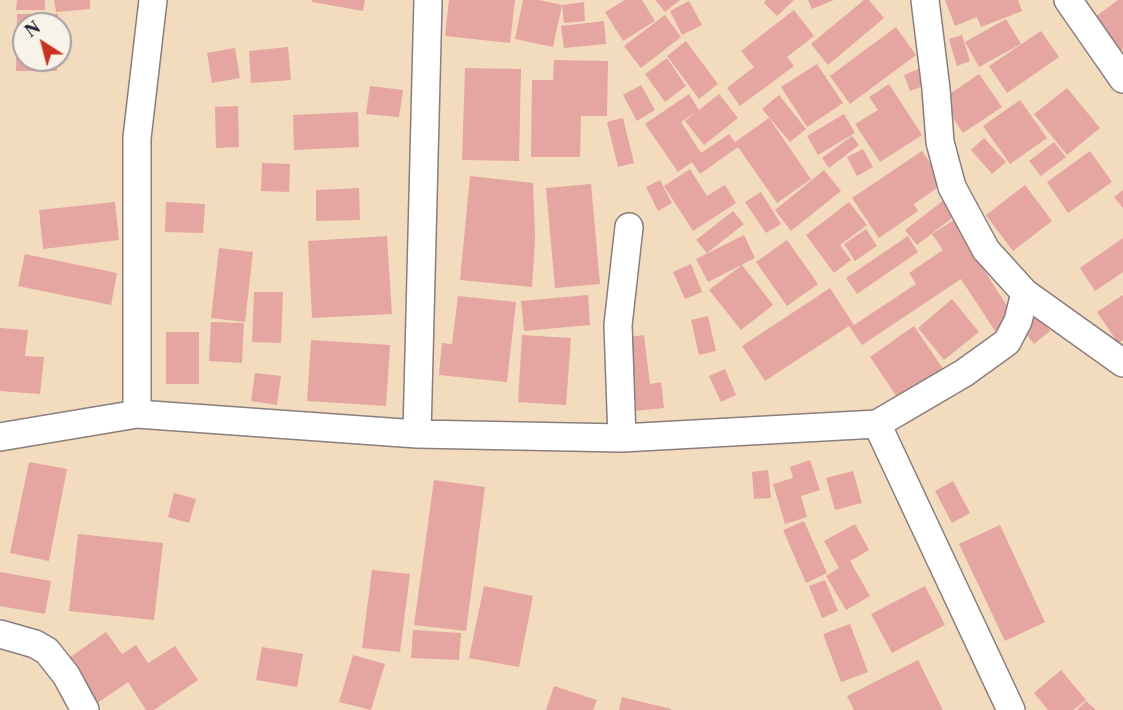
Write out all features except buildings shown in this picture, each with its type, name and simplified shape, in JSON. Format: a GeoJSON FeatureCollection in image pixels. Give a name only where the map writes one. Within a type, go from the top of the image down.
{"type":"FeatureCollection","features":[{"type":"Feature","properties":{"kind":"street"},"geometry":{"type":"LineString","coordinates":[[137,414],[136,138],[153,0]]}},
{"type":"Feature","properties":{"kind":"street"},"geometry":{"type":"LineString","coordinates":[[417,434],[428,0]]}},
{"type":"Feature","properties":{"kind":"street"},"geometry":{"type":"LineString","coordinates":[[925,0],[940,142],[952,187],[986,250],[1025,293],[1123,363]]}},
{"type":"Feature","properties":{"kind":"street"},"geometry":{"type":"LineString","coordinates":[[1068,0],[1123,79]]}},
{"type":"Feature","properties":{"kind":"street"},"geometry":{"type":"LineString","coordinates":[[622,438],[618,325],[629,227]]}},
{"type":"Feature","properties":{"kind":"street"},"geometry":{"type":"LineString","coordinates":[[0,437],[137,414],[417,434],[622,438],[877,424],[955,379],[1007,342],[1018,321],[1025,293]]}},
{"type":"Feature","properties":{"kind":"street"},"geometry":{"type":"LineString","coordinates":[[877,424],[1011,710]]}},
{"type":"Feature","properties":{"kind":"street"},"geometry":{"type":"LineString","coordinates":[[0,634],[35,644],[47,651],[66,675],[85,710]]}}]}
